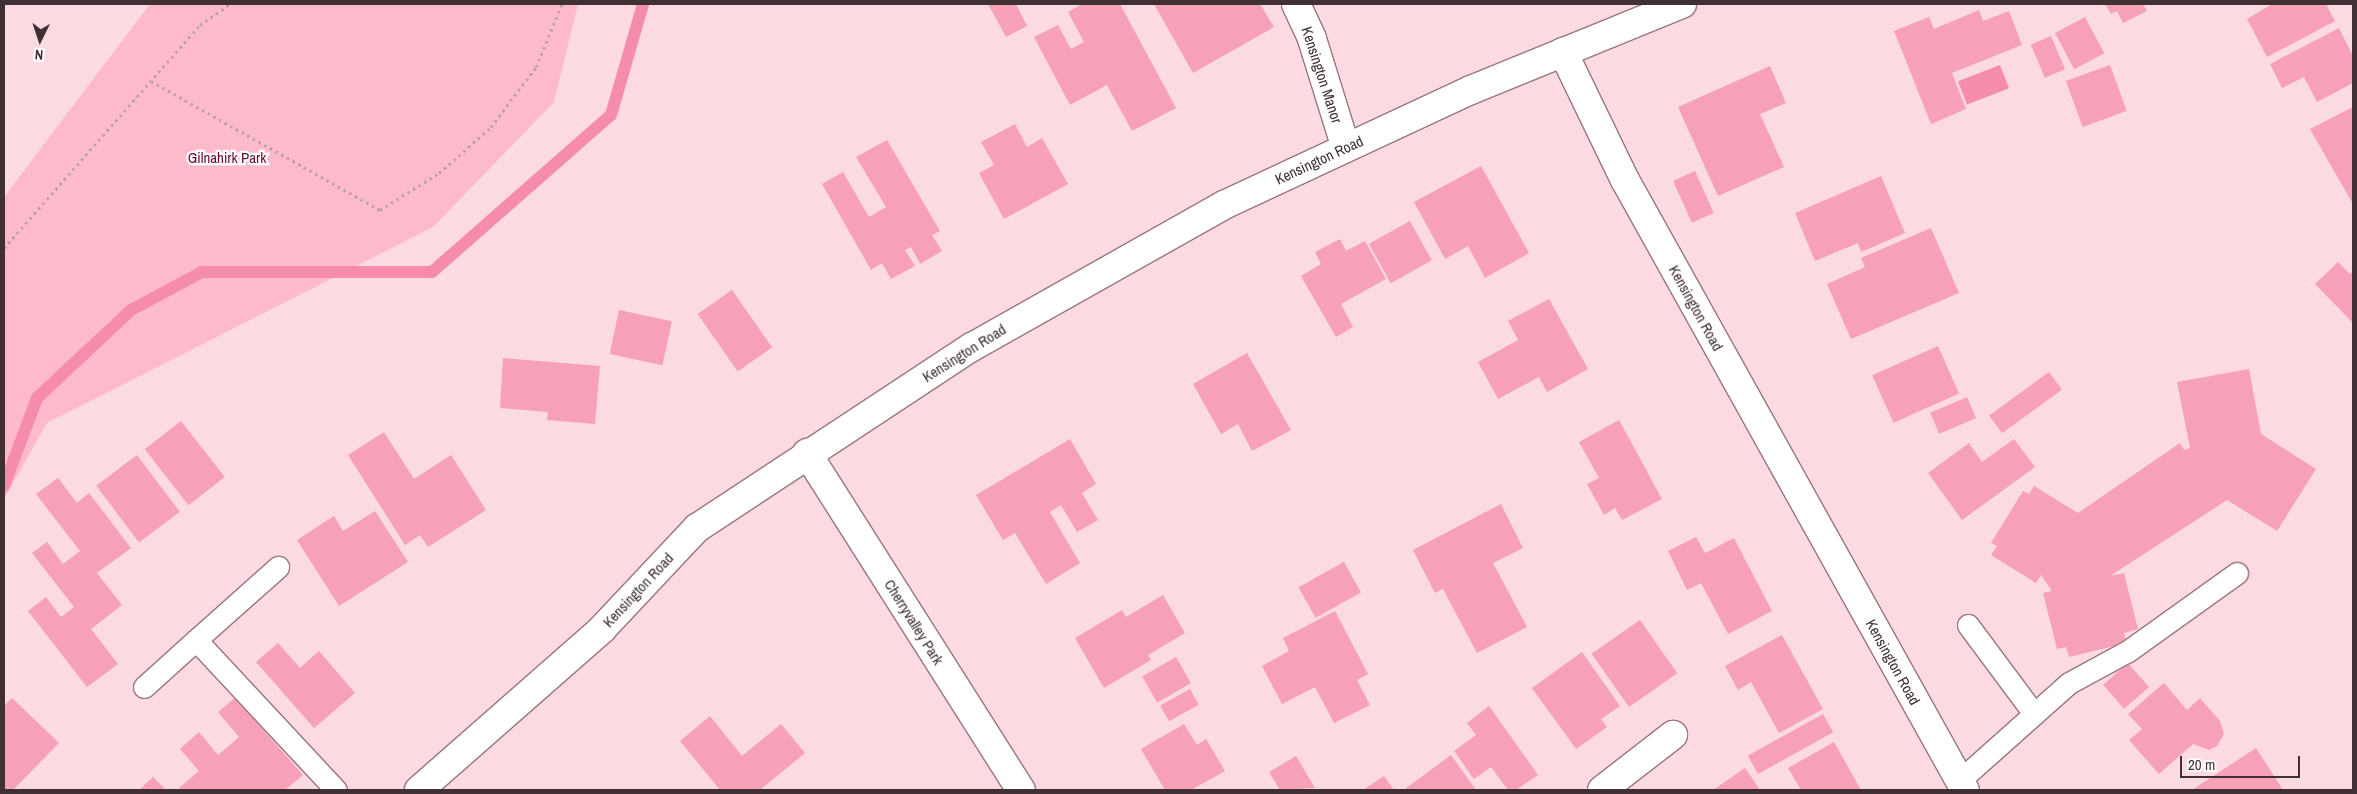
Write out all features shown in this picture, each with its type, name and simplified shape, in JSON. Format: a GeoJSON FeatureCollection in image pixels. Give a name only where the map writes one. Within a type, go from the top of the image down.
{"type":"FeatureCollection","features":[{"type":"Feature","properties":{"kind":"street","name":"Kensington Manor"},"geometry":{"type":"LineString","coordinates":[[1296,4],[1312,40],[1346,148]]}},
{"type":"Feature","properties":{"kind":"street"},"geometry":{"type":"LineString","coordinates":[[1563,52],[1682,4]]}},
{"type":"Feature","properties":{"kind":"street","name":"Kensington Road"},"geometry":{"type":"LineString","coordinates":[[419,790],[602,629],[697,528],[807,453],[1058,297],[1224,205],[1346,148],[1563,52],[1625,180],[1962,785]]}},
{"type":"Feature","properties":{"kind":"street","name":"Cherryvalley Park"},"geometry":{"type":"LineString","coordinates":[[807,453],[1021,790]]}},
{"type":"Feature","properties":{"kind":"street"},"geometry":{"type":"LineString","coordinates":[[1602,790],[1673,735]]}},
{"type":"Feature","properties":{"kind":"lane"},"geometry":{"type":"LineString","coordinates":[[144,687],[278,567]]}},
{"type":"Feature","properties":{"kind":"lane"},"geometry":{"type":"LineString","coordinates":[[1962,785],[2069,682],[2128,651],[2237,573]]}},
{"type":"Feature","properties":{"kind":"lane"},"geometry":{"type":"LineString","coordinates":[[1968,625],[2034,714]]}},
{"type":"Feature","properties":{"kind":"lane"},"geometry":{"type":"LineString","coordinates":[[196,640],[336,790]]}},
{"type":"Feature","properties":{"kind":"path"},"geometry":{"type":"LineString","coordinates":[[4,248],[200,25],[230,4]]}},
{"type":"Feature","properties":{"kind":"path"},"geometry":{"type":"LineString","coordinates":[[151,81],[380,210],[440,173],[491,126],[536,68],[562,4]]}},
{"type":"Feature","properties":{"kind":"green space","name":"Gilnahirk Park"},"geometry":{"type":"Polygon","coordinates":[[[150,4],[578,4],[554,102],[433,227],[47,423],[4,499],[4,197],[150,4]]]}},
{"type":"Feature","properties":{"kind":"shaded area"},"geometry":{"type":"Polygon","coordinates":[[[2000,65],[2009,88],[1967,104],[1958,81],[2000,65]]]}},
{"type":"Feature","properties":{"kind":"building"},"geometry":{"type":"Polygon","coordinates":[[[988,4],[1016,4],[1027,26],[1006,37],[988,4]]]}},
{"type":"Feature","properties":{"kind":"building"},"geometry":{"type":"Polygon","coordinates":[[[1082,4],[1120,4],[1176,108],[1132,131],[1107,85],[1070,105],[1034,37],[1058,25],[1071,49],[1084,42],[1068,12],[1082,4]]]}},
{"type":"Feature","properties":{"kind":"building"},"geometry":{"type":"Polygon","coordinates":[[[1154,4],[1260,4],[1274,27],[1193,73],[1154,4]]]}},
{"type":"Feature","properties":{"kind":"building"},"geometry":{"type":"Polygon","coordinates":[[[2105,4],[2143,4],[2147,11],[2123,23],[2117,11],[2111,14],[2105,4]]]}},
{"type":"Feature","properties":{"kind":"building"},"geometry":{"type":"Polygon","coordinates":[[[2272,4],[2326,4],[2335,21],[2267,57],[2247,19],[2272,4]]]}},
{"type":"Feature","properties":{"kind":"building"},"geometry":{"type":"Polygon","coordinates":[[[1979,10],[1983,21],[2009,11],[2022,45],[1952,73],[1966,109],[1931,124],[1894,31],[1929,17],[1934,29],[1979,10]]]}},
{"type":"Feature","properties":{"kind":"building"},"geometry":{"type":"Polygon","coordinates":[[[2085,17],[2104,53],[2074,69],[2055,33],[2085,17]]]}},
{"type":"Feature","properties":{"kind":"building"},"geometry":{"type":"Polygon","coordinates":[[[2339,28],[2353,56],[2353,83],[2317,102],[2304,77],[2282,88],[2270,64],[2339,28]]]}},
{"type":"Feature","properties":{"kind":"building"},"geometry":{"type":"Polygon","coordinates":[[[2051,36],[2065,69],[2045,78],[2031,45],[2051,36]]]}},
{"type":"Feature","properties":{"kind":"building"},"geometry":{"type":"Polygon","coordinates":[[[2110,65],[2127,111],[2083,127],[2066,81],[2110,65]]]}},
{"type":"Feature","properties":{"kind":"building"},"geometry":{"type":"Polygon","coordinates":[[[1770,66],[1786,103],[1760,114],[1784,167],[1718,196],[1678,107],[1770,66]]]}},
{"type":"Feature","properties":{"kind":"building"},"geometry":{"type":"Polygon","coordinates":[[[2353,107],[2353,204],[2310,129],[2353,107]]]}},
{"type":"Feature","properties":{"kind":"building"},"geometry":{"type":"Polygon","coordinates":[[[1015,124],[1027,147],[1042,138],[1068,184],[1004,219],[979,173],[994,165],[981,142],[1015,124]]]}},
{"type":"Feature","properties":{"kind":"building"},"geometry":{"type":"Polygon","coordinates":[[[887,140],[940,231],[932,235],[942,251],[920,264],[911,247],[905,250],[915,266],[891,279],[882,263],[871,270],[822,184],[843,172],[869,217],[886,207],[856,157],[887,140]]]}},
{"type":"Feature","properties":{"kind":"building"},"geometry":{"type":"Polygon","coordinates":[[[1481,166],[1529,253],[1485,278],[1468,246],[1445,259],[1414,202],[1481,166]]]}},
{"type":"Feature","properties":{"kind":"building"},"geometry":{"type":"Polygon","coordinates":[[[1695,171],[1714,213],[1692,223],[1673,181],[1695,171]]]}},
{"type":"Feature","properties":{"kind":"building"},"geometry":{"type":"Polygon","coordinates":[[[1881,176],[1905,233],[1861,252],[1858,243],[1815,261],[1795,213],[1881,176]]]}},
{"type":"Feature","properties":{"kind":"building"},"geometry":{"type":"Polygon","coordinates":[[[1410,221],[1432,260],[1391,283],[1369,244],[1410,221]]]}},
{"type":"Feature","properties":{"kind":"building"},"geometry":{"type":"Polygon","coordinates":[[[1931,228],[1959,293],[1851,339],[1827,284],[1865,267],[1861,258],[1931,228]]]}},
{"type":"Feature","properties":{"kind":"building"},"geometry":{"type":"Polygon","coordinates":[[[1340,239],[1346,251],[1365,241],[1386,279],[1341,304],[1353,327],[1336,337],[1301,276],[1321,264],[1315,252],[1340,239]]]}},
{"type":"Feature","properties":{"kind":"building"},"geometry":{"type":"Polygon","coordinates":[[[2338,262],[2350,274],[2353,271],[2353,323],[2315,284],[2338,262]]]}},
{"type":"Feature","properties":{"kind":"building"},"geometry":{"type":"Polygon","coordinates":[[[732,290],[772,347],[738,371],[698,314],[732,290]]]}},
{"type":"Feature","properties":{"kind":"building"},"geometry":{"type":"Polygon","coordinates":[[[1549,299],[1588,369],[1547,392],[1539,377],[1498,399],[1478,362],[1518,340],[1508,321],[1549,299]]]}},
{"type":"Feature","properties":{"kind":"building"},"geometry":{"type":"Polygon","coordinates":[[[619,310],[672,321],[662,365],[610,354],[619,310]]]}},
{"type":"Feature","properties":{"kind":"building"},"geometry":{"type":"Polygon","coordinates":[[[1938,346],[1959,394],[1893,423],[1872,375],[1938,346]]]}},
{"type":"Feature","properties":{"kind":"building"},"geometry":{"type":"Polygon","coordinates":[[[1247,353],[1291,430],[1252,451],[1238,424],[1221,434],[1193,384],[1247,353]]]}},
{"type":"Feature","properties":{"kind":"building"},"geometry":{"type":"Polygon","coordinates":[[[503,358],[600,366],[595,424],[547,420],[548,412],[500,408],[503,358]]]}},
{"type":"Feature","properties":{"kind":"building"},"geometry":{"type":"Polygon","coordinates":[[[2249,369],[2261,434],[2316,469],[2277,531],[2227,500],[2110,576],[2124,573],[2138,629],[2124,633],[2126,643],[2069,657],[2066,647],[2057,649],[2043,593],[2052,591],[2041,575],[2036,583],[1991,555],[1997,546],[1991,543],[2023,491],[2029,494],[2034,486],[2078,513],[2180,443],[2184,450],[2190,448],[2177,382],[2249,369]]]}},
{"type":"Feature","properties":{"kind":"building"},"geometry":{"type":"Polygon","coordinates":[[[2049,372],[2062,390],[2002,433],[1989,415],[2049,372]]]}},
{"type":"Feature","properties":{"kind":"building"},"geometry":{"type":"Polygon","coordinates":[[[1967,397],[1976,418],[1939,434],[1930,413],[1967,397]]]}},
{"type":"Feature","properties":{"kind":"building"},"geometry":{"type":"Polygon","coordinates":[[[1619,420],[1662,499],[1622,520],[1615,508],[1604,515],[1587,484],[1599,478],[1579,442],[1619,420]]]}},
{"type":"Feature","properties":{"kind":"building"},"geometry":{"type":"Polygon","coordinates":[[[181,421],[225,477],[188,505],[145,449],[181,421]]]}},
{"type":"Feature","properties":{"kind":"building"},"geometry":{"type":"Polygon","coordinates":[[[384,432],[414,479],[451,455],[486,510],[428,547],[420,535],[405,545],[348,455],[384,432]]]}},
{"type":"Feature","properties":{"kind":"building"},"geometry":{"type":"Polygon","coordinates":[[[1070,439],[1096,484],[1082,493],[1098,520],[1077,532],[1061,505],[1050,512],[1080,563],[1046,584],[1015,533],[1003,540],[976,495],[1070,439]]]}},
{"type":"Feature","properties":{"kind":"building"},"geometry":{"type":"Polygon","coordinates":[[[2014,439],[2035,467],[1962,520],[1928,473],[1969,443],[1982,462],[2014,439]]]}},
{"type":"Feature","properties":{"kind":"building"},"geometry":{"type":"Polygon","coordinates":[[[137,455],[180,512],[139,542],[96,486],[137,455]]]}},
{"type":"Feature","properties":{"kind":"building"},"geometry":{"type":"Polygon","coordinates":[[[58,478],[77,503],[89,493],[131,548],[97,573],[122,605],[91,629],[118,664],[87,687],[28,611],[46,597],[61,617],[74,607],[32,553],[47,542],[63,564],[80,551],[36,494],[58,478]]]}},
{"type":"Feature","properties":{"kind":"building"},"geometry":{"type":"Polygon","coordinates":[[[1501,504],[1523,548],[1493,563],[1527,627],[1477,653],[1443,589],[1435,593],[1413,550],[1501,504]]]}},
{"type":"Feature","properties":{"kind":"building"},"geometry":{"type":"Polygon","coordinates":[[[375,511],[408,562],[339,606],[297,540],[334,516],[343,531],[375,511]]]}},
{"type":"Feature","properties":{"kind":"building"},"geometry":{"type":"Polygon","coordinates":[[[1696,537],[1705,553],[1734,538],[1772,611],[1728,634],[1701,583],[1687,590],[1668,551],[1696,537]]]}},
{"type":"Feature","properties":{"kind":"building"},"geometry":{"type":"Polygon","coordinates":[[[1344,562],[1361,593],[1315,618],[1299,587],[1344,562]]]}},
{"type":"Feature","properties":{"kind":"building"},"geometry":{"type":"Polygon","coordinates":[[[1163,595],[1185,633],[1148,655],[1151,660],[1104,688],[1075,638],[1122,610],[1126,617],[1163,595]]]}},
{"type":"Feature","properties":{"kind":"building"},"geometry":{"type":"Polygon","coordinates":[[[1335,611],[1368,674],[1357,680],[1370,705],[1334,723],[1315,687],[1282,704],[1262,666],[1289,651],[1283,638],[1335,611]]]}},
{"type":"Feature","properties":{"kind":"building"},"geometry":{"type":"Polygon","coordinates":[[[1640,620],[1677,673],[1629,707],[1592,654],[1640,620]]]}},
{"type":"Feature","properties":{"kind":"building"},"geometry":{"type":"Polygon","coordinates":[[[1782,635],[1823,709],[1779,733],[1751,682],[1738,690],[1725,666],[1782,635]]]}},
{"type":"Feature","properties":{"kind":"building"},"geometry":{"type":"Polygon","coordinates":[[[278,643],[300,668],[319,651],[355,693],[314,728],[256,662],[278,643]]]}},
{"type":"Feature","properties":{"kind":"building"},"geometry":{"type":"Polygon","coordinates":[[[1582,652],[1620,706],[1601,719],[1607,727],[1576,749],[1532,688],[1582,652]]]}},
{"type":"Feature","properties":{"kind":"building"},"geometry":{"type":"Polygon","coordinates":[[[1176,657],[1191,683],[1157,702],[1142,676],[1176,657]]]}},
{"type":"Feature","properties":{"kind":"building"},"geometry":{"type":"Polygon","coordinates":[[[2128,663],[2149,687],[2124,709],[2103,685],[2128,663]]]}},
{"type":"Feature","properties":{"kind":"building"},"geometry":{"type":"Polygon","coordinates":[[[2164,683],[2187,710],[2200,698],[2220,721],[2224,734],[2217,746],[2209,750],[2193,744],[2159,774],[2129,740],[2142,729],[2128,714],[2164,683]]]}},
{"type":"Feature","properties":{"kind":"building"},"geometry":{"type":"Polygon","coordinates":[[[1190,689],[1199,705],[1169,721],[1160,705],[1190,689]]]}},
{"type":"Feature","properties":{"kind":"building"},"geometry":{"type":"Polygon","coordinates":[[[12,698],[59,743],[13,790],[4,790],[4,706],[12,698]]]}},
{"type":"Feature","properties":{"kind":"building"},"geometry":{"type":"Polygon","coordinates":[[[235,698],[303,775],[285,790],[181,790],[179,788],[199,771],[180,749],[199,732],[218,755],[239,737],[218,712],[235,698]]]}},
{"type":"Feature","properties":{"kind":"building"},"geometry":{"type":"Polygon","coordinates":[[[1489,706],[1538,775],[1516,790],[1508,790],[1491,767],[1474,779],[1454,751],[1476,735],[1467,723],[1489,706]]]}},
{"type":"Feature","properties":{"kind":"building"},"geometry":{"type":"Polygon","coordinates":[[[1823,714],[1833,732],[1758,774],[1748,756],[1823,714]]]}},
{"type":"Feature","properties":{"kind":"building"},"geometry":{"type":"Polygon","coordinates":[[[710,716],[742,756],[781,724],[805,753],[760,790],[720,790],[680,741],[710,716]]]}},
{"type":"Feature","properties":{"kind":"building"},"geometry":{"type":"Polygon","coordinates":[[[1184,724],[1197,745],[1206,739],[1225,771],[1191,790],[1165,790],[1141,749],[1184,724]]]}},
{"type":"Feature","properties":{"kind":"building"},"geometry":{"type":"Polygon","coordinates":[[[1834,742],[1861,790],[1801,790],[1788,768],[1834,742]]]}},
{"type":"Feature","properties":{"kind":"building"},"geometry":{"type":"Polygon","coordinates":[[[2256,748],[2283,790],[2192,790],[2256,748]]]}},
{"type":"Feature","properties":{"kind":"building"},"geometry":{"type":"Polygon","coordinates":[[[1451,755],[1476,790],[1405,789],[1451,755]]]}},
{"type":"Feature","properties":{"kind":"building"},"geometry":{"type":"Polygon","coordinates":[[[1296,756],[1315,788],[1280,790],[1269,772],[1296,756]]]}},
{"type":"Feature","properties":{"kind":"building"},"geometry":{"type":"Polygon","coordinates":[[[1745,768],[1760,790],[1713,790],[1745,768]]]}},
{"type":"Feature","properties":{"kind":"building"},"geometry":{"type":"Polygon","coordinates":[[[1384,776],[1394,790],[1363,790],[1384,776]]]}},
{"type":"Feature","properties":{"kind":"building"},"geometry":{"type":"Polygon","coordinates":[[[153,777],[166,790],[139,790],[153,777]]]}},
{"type":"Feature","properties":{"kind":"waterway"},"geometry":{"type":"LineString","coordinates":[[4,486],[37,398],[131,310],[202,272],[432,272],[611,115],[643,4]]}}]}
